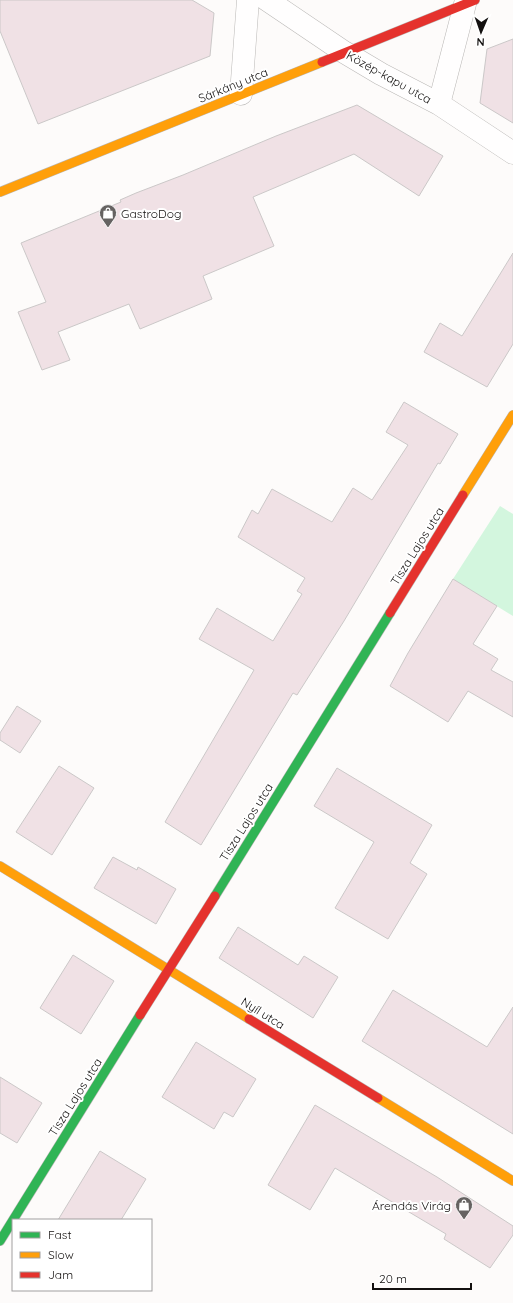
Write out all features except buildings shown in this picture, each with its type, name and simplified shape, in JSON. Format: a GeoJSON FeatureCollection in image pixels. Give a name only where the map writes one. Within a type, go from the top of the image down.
{"type":"FeatureCollection","features":[{"type":"Feature","properties":{"kind":"street"},"geometry":{"type":"LineString","coordinates":[[241,94],[248,0]]}},
{"type":"Feature","properties":{"kind":"street","name":"Közép-kapu utca"},"geometry":{"type":"LineString","coordinates":[[266,0],[344,52],[381,74],[439,104],[513,153]]}},
{"type":"Feature","properties":{"kind":"street"},"geometry":{"type":"LineString","coordinates":[[439,104],[470,2]]}},
{"type":"Feature","properties":{"kind":"street","name":"Sárkány utca"},"geometry":{"type":"LineString","coordinates":[[0,192],[470,2]]}},
{"type":"Feature","properties":{"kind":"street","name":"Tisza Lajos utca"},"geometry":{"type":"LineString","coordinates":[[14,1219],[513,415]]}},
{"type":"Feature","properties":{"kind":"street","name":"Nyíl utca"},"geometry":{"type":"LineString","coordinates":[[0,866],[513,1181]]}},
{"type":"Feature","properties":{"kind":"street","name":"Tisza Lajos utca"},"geometry":{"type":"LineString","coordinates":[[0,1241],[12,1222]]}},
{"type":"Feature","properties":{"kind":"green space"},"geometry":{"type":"Polygon","coordinates":[[[500,506],[513,514],[513,616],[453,579],[500,506]]]}},
{"type":"Feature","properties":{"kind":"traffic: fast"},"geometry":{"type":"LineString","coordinates":[[215,896],[390,613]]}},
{"type":"Feature","properties":{"kind":"traffic: fast"},"geometry":{"type":"LineString","coordinates":[[14,1219],[140,1015]]}},
{"type":"Feature","properties":{"kind":"traffic: fast"},"geometry":{"type":"LineString","coordinates":[[0,1241],[12,1222]]}},
{"type":"Feature","properties":{"kind":"traffic: slow"},"geometry":{"type":"LineString","coordinates":[[0,192],[322,62]]}},
{"type":"Feature","properties":{"kind":"traffic: slow"},"geometry":{"type":"LineString","coordinates":[[463,495],[513,415]]}},
{"type":"Feature","properties":{"kind":"traffic: slow"},"geometry":{"type":"LineString","coordinates":[[0,866],[249,1019]]}},
{"type":"Feature","properties":{"kind":"traffic: slow"},"geometry":{"type":"LineString","coordinates":[[378,1098],[513,1181]]}},
{"type":"Feature","properties":{"kind":"traffic: jam"},"geometry":{"type":"LineString","coordinates":[[322,62],[475,0]]}},
{"type":"Feature","properties":{"kind":"traffic: jam"},"geometry":{"type":"LineString","coordinates":[[390,613],[463,495]]}},
{"type":"Feature","properties":{"kind":"traffic: jam"},"geometry":{"type":"LineString","coordinates":[[140,1015],[215,896]]}},
{"type":"Feature","properties":{"kind":"traffic: jam"},"geometry":{"type":"LineString","coordinates":[[249,1019],[378,1098]]}},
{"type":"Feature","properties":{"kind":"place","name":"GastroDog"},"geometry":{"type":"Point","coordinates":[108,228]}},
{"type":"Feature","properties":{"kind":"place","name":"Árendás Virág"},"geometry":{"type":"Point","coordinates":[464,1220]}}]}
